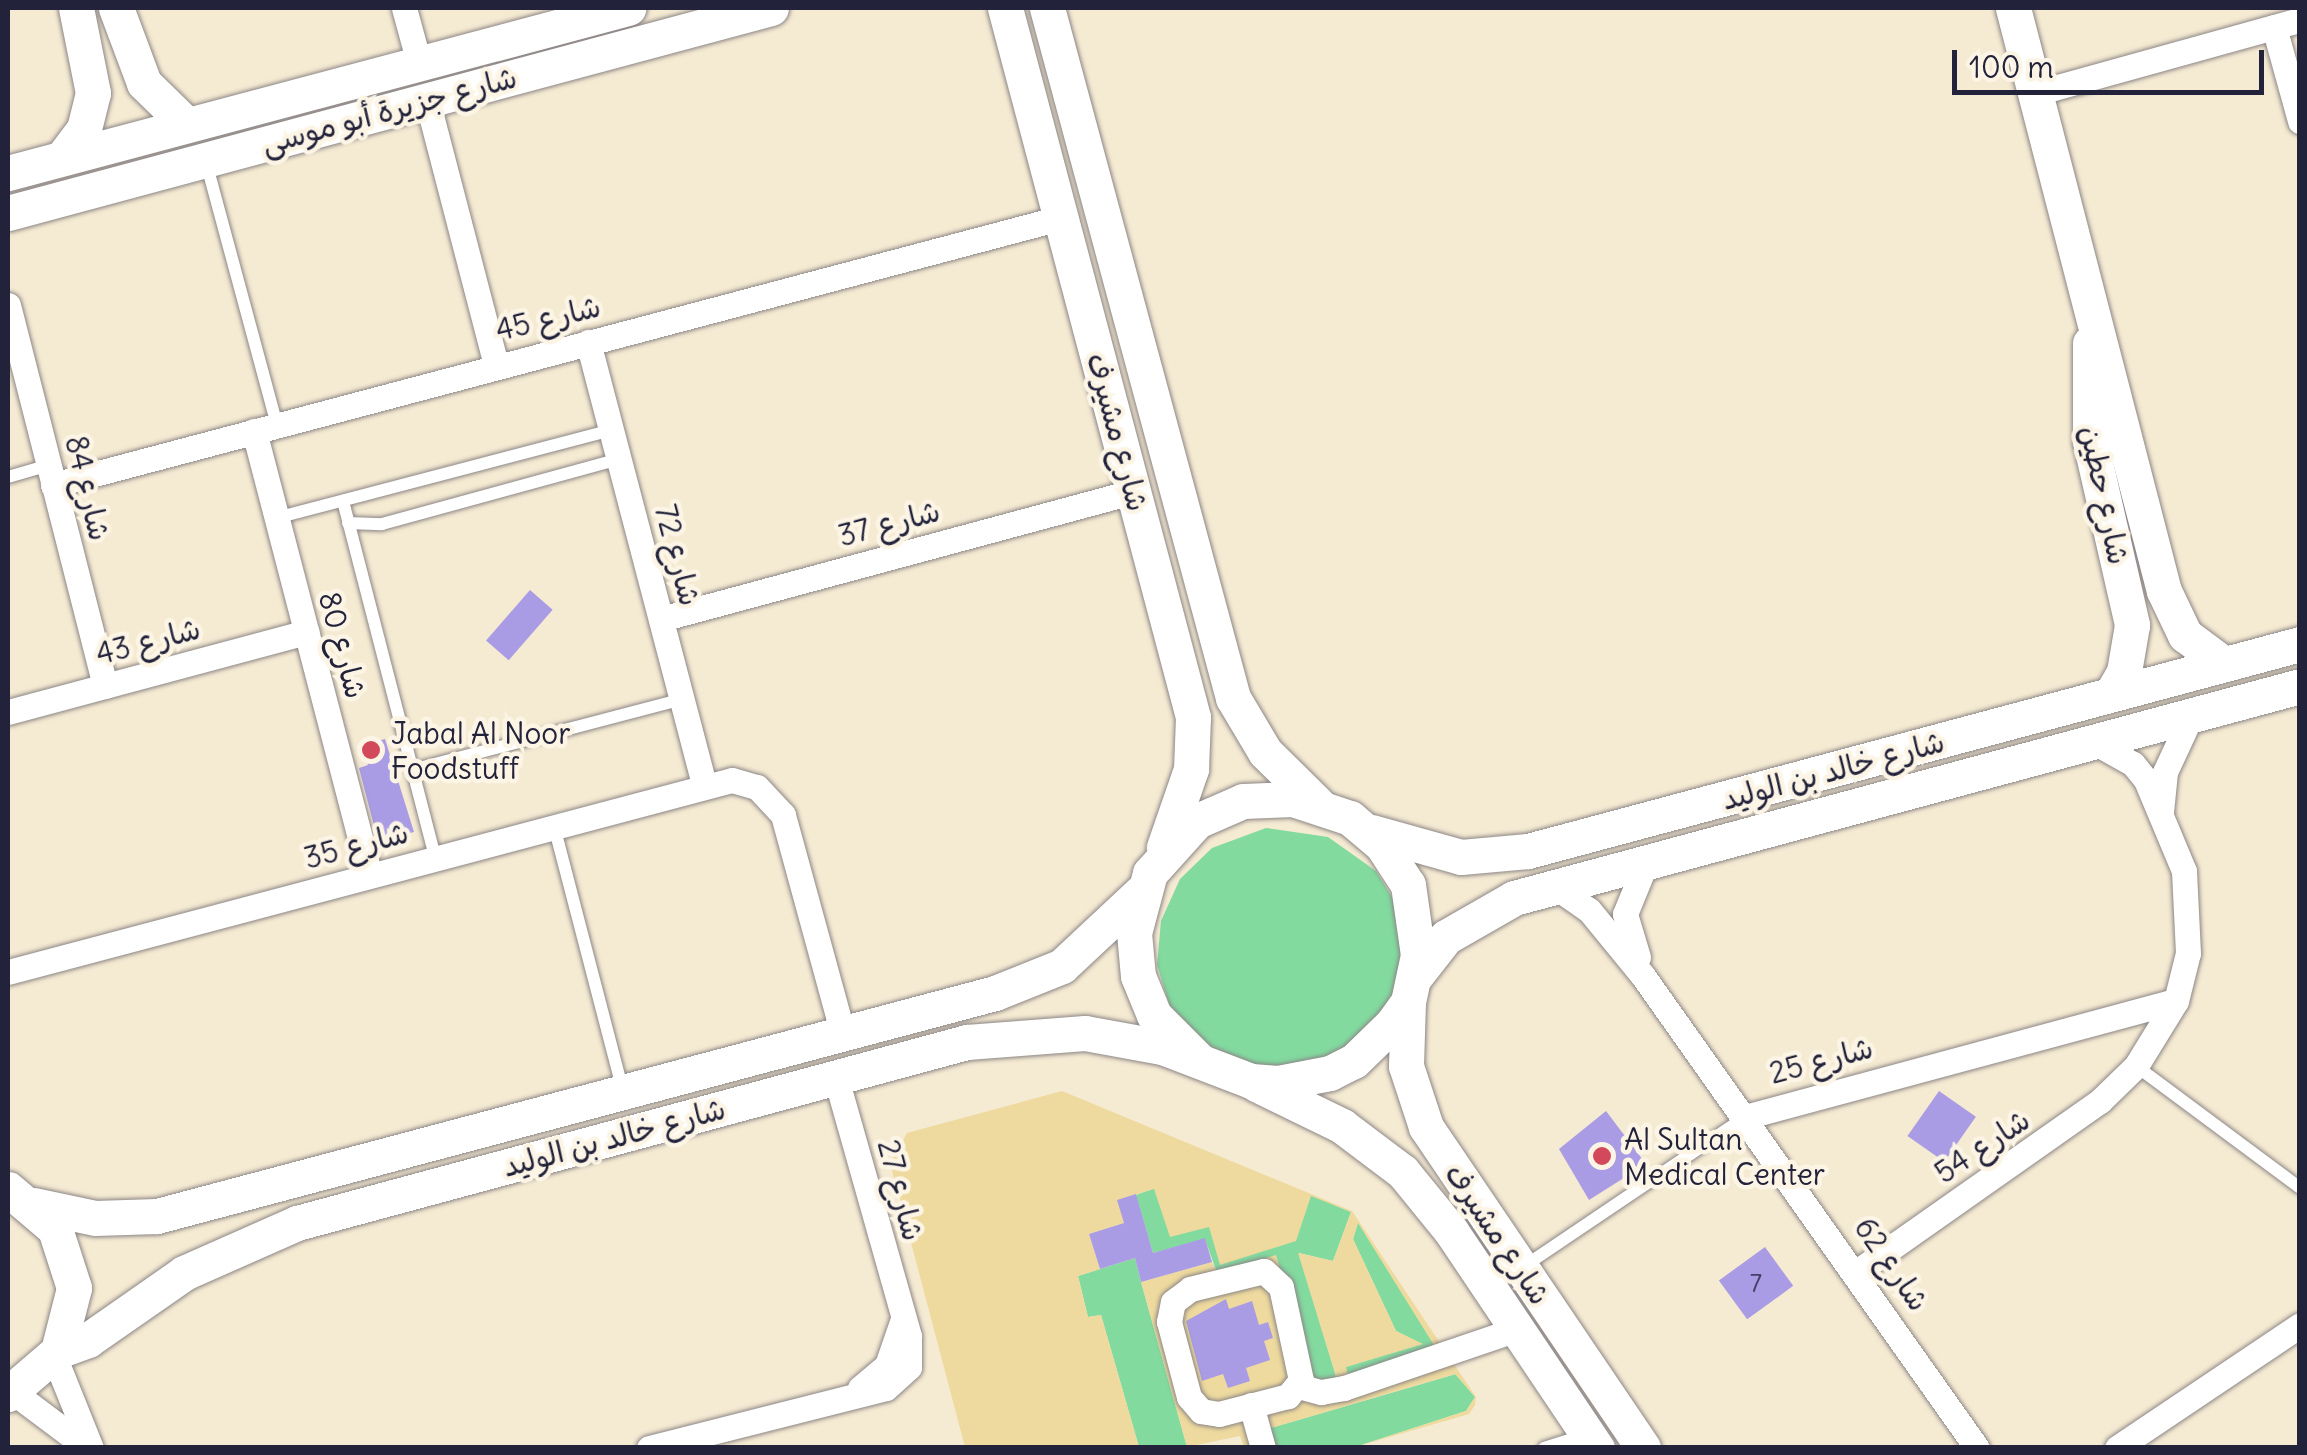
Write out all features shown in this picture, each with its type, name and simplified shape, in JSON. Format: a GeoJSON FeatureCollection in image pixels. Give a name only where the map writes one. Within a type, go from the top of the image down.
{"type":"FeatureCollection","features":[{"type":"Feature","properties":{"kind":"main road"},"geometry":{"type":"LineString","coordinates":[[76,8],[98,22],[115,8],[144,83],[187,125]]}},
{"type":"Feature","properties":{"kind":"main road"},"geometry":{"type":"LineString","coordinates":[[62,158],[84,129],[93,94],[76,8]]}},
{"type":"Feature","properties":{"kind":"main road","name":"شارع جزيرة أبو موسى"},"geometry":{"type":"LineString","coordinates":[[8,173],[628,8]]}},
{"type":"Feature","properties":{"kind":"main road","name":"شارع جزيرة أبو موسى"},"geometry":{"type":"LineString","coordinates":[[8,212],[427,100],[709,16],[771,8]]}},
{"type":"Feature","properties":{"kind":"main road","name":"شارع مشيرف"},"geometry":{"type":"LineString","coordinates":[[1005,8],[1192,717],[1191,768],[1161,856]]}},
{"type":"Feature","properties":{"kind":"main road","name":"شارع مشيرف"},"geometry":{"type":"LineString","coordinates":[[1047,8],[1233,698],[1265,752],[1318,804]]}},
{"type":"Feature","properties":{"kind":"main road","name":"شارع حطين"},"geometry":{"type":"LineString","coordinates":[[2013,8],[2172,614],[2185,635],[2224,664]]}},
{"type":"Feature","properties":{"kind":"main road","name":"شارع حطين"},"geometry":{"type":"LineString","coordinates":[[2089,292],[2090,441],[2132,625],[2124,672],[2112,692]]}},
{"type":"Feature","properties":{"kind":"main road","name":"شارع خالد بن الوليد"},"geometry":{"type":"LineString","coordinates":[[1364,829],[1428,852],[1495,856],[2300,644]]}},
{"type":"Feature","properties":{"kind":"main road","name":"شارع خالد بن الوليد"},"geometry":{"type":"LineString","coordinates":[[1411,990],[1466,920],[1514,898],[1560,890],[2300,686]]}},
{"type":"Feature","properties":{"kind":"main road"},"geometry":{"type":"LineString","coordinates":[[1988,729],[1997,768]]}},
{"type":"Feature","properties":{"kind":"main road"},"geometry":{"type":"LineString","coordinates":[[1243,801],[1318,804],[1364,829],[1396,864],[1411,896],[1419,931],[1411,990],[1354,1061],[1304,1080],[1251,1081],[1199,1060],[1154,1015],[1138,976],[1134,933],[1142,892],[1161,856],[1197,821],[1243,801]]}},
{"type":"Feature","properties":{"kind":"main road","name":"شارع خالد بن الوليد"},"geometry":{"type":"LineString","coordinates":[[20,1197],[95,1218],[157,1216],[842,1034],[1030,982],[1092,944],[1142,892]]}},
{"type":"Feature","properties":{"kind":"main road","name":"شارع مشيرف"},"geometry":{"type":"LineString","coordinates":[[1411,990],[1406,1066],[1426,1127],[1642,1448]]}},
{"type":"Feature","properties":{"kind":"main road","name":"شارع خالد بن الوليد"},"geometry":{"type":"LineString","coordinates":[[9,1394],[56,1353],[88,1340],[184,1272],[296,1222],[968,1042],[1045,1032],[1124,1038],[1199,1060]]}},
{"type":"Feature","properties":{"kind":"main road","name":"شارع مشيرف"},"geometry":{"type":"LineString","coordinates":[[1251,1081],[1342,1126],[1403,1172],[1517,1329],[1592,1441]]}},
{"type":"Feature","properties":{"kind":"main road"},"geometry":{"type":"LineString","coordinates":[[20,1197],[55,1228],[74,1288],[56,1353]]}},
{"type":"Feature","properties":{"kind":"street"},"geometry":{"type":"LineString","coordinates":[[404,8],[419,63]]}},
{"type":"Feature","properties":{"kind":"street"},"geometry":{"type":"LineString","coordinates":[[2036,93],[2287,23],[2300,121]]}},
{"type":"Feature","properties":{"kind":"street"},"geometry":{"type":"LineString","coordinates":[[427,100],[496,365]]}},
{"type":"Feature","properties":{"kind":"street","name":"شارع 45"},"geometry":{"type":"LineString","coordinates":[[51,475],[265,428],[1060,218]]}},
{"type":"Feature","properties":{"kind":"street","name":"شارع 84"},"geometry":{"type":"LineString","coordinates":[[8,306],[105,686]]}},
{"type":"Feature","properties":{"kind":"street","name":"شارع 72"},"geometry":{"type":"LineString","coordinates":[[588,342],[682,699],[712,783]]}},
{"type":"Feature","properties":{"kind":"street","name":"شارع 80"},"geometry":{"type":"LineString","coordinates":[[265,428],[276,518],[370,875]]}},
{"type":"Feature","properties":{"kind":"street","name":"شارع 37"},"geometry":{"type":"LineString","coordinates":[[661,619],[1134,491]]}},
{"type":"Feature","properties":{"kind":"street","name":"شارع 43"},"geometry":{"type":"LineString","coordinates":[[8,712],[306,632]]}},
{"type":"Feature","properties":{"kind":"street"},"geometry":{"type":"LineString","coordinates":[[2161,812],[2165,772],[2191,716]]}},
{"type":"Feature","properties":{"kind":"street","name":"شارع 54"},"geometry":{"type":"LineString","coordinates":[[1858,1271],[2065,1129],[2136,1066],[2176,1000],[2188,953],[2184,871],[2161,812],[2133,764],[2096,742]]}},
{"type":"Feature","properties":{"kind":"street"},"geometry":{"type":"LineString","coordinates":[[712,783],[751,770],[764,774],[783,794],[788,827],[842,1034]]}},
{"type":"Feature","properties":{"kind":"street","name":"شارع 35"},"geometry":{"type":"LineString","coordinates":[[8,972],[712,783]]}},
{"type":"Feature","properties":{"kind":"street","name":"شارع 62"},"geometry":{"type":"LineString","coordinates":[[1643,976],[1625,914],[1645,865]]}},
{"type":"Feature","properties":{"kind":"street","name":"شارع 62"},"geometry":{"type":"LineString","coordinates":[[1560,890],[1589,910],[1643,976],[1858,1271],[1977,1448]]}},
{"type":"Feature","properties":{"kind":"street","name":"شارع 25"},"geometry":{"type":"LineString","coordinates":[[1745,1117],[2176,1000]]}},
{"type":"Feature","properties":{"kind":"street","name":"شارع 27"},"geometry":{"type":"LineString","coordinates":[[649,1448],[900,1379],[912,1352],[836,1078]]}},
{"type":"Feature","properties":{"kind":"street"},"geometry":{"type":"LineString","coordinates":[[1256,1270],[1272,1274],[1300,1367],[1298,1386],[1288,1396],[1210,1414],[1193,1405],[1169,1322],[1180,1294],[1256,1270]]}},
{"type":"Feature","properties":{"kind":"street"},"geometry":{"type":"LineString","coordinates":[[2116,1448],[2300,1325]]}},
{"type":"Feature","properties":{"kind":"street"},"geometry":{"type":"LineString","coordinates":[[1298,1386],[1333,1391],[1517,1329]]}},
{"type":"Feature","properties":{"kind":"street"},"geometry":{"type":"LineString","coordinates":[[56,1353],[89,1448]]}},
{"type":"Feature","properties":{"kind":"street"},"geometry":{"type":"LineString","coordinates":[[9,1394],[89,1448]]}},
{"type":"Feature","properties":{"kind":"street"},"geometry":{"type":"LineString","coordinates":[[1252,1405],[1262,1448]]}},
{"type":"Feature","properties":{"kind":"lane"},"geometry":{"type":"LineString","coordinates":[[206,159],[265,428]]}},
{"type":"Feature","properties":{"kind":"lane"},"geometry":{"type":"LineString","coordinates":[[276,518],[611,430]]}},
{"type":"Feature","properties":{"kind":"lane"},"geometry":{"type":"LineString","coordinates":[[348,523],[382,524],[619,460]]}},
{"type":"Feature","properties":{"kind":"lane"},"geometry":{"type":"LineString","coordinates":[[8,477],[51,475]]}},
{"type":"Feature","properties":{"kind":"lane"},"geometry":{"type":"LineString","coordinates":[[342,501],[435,858]]}},
{"type":"Feature","properties":{"kind":"lane"},"geometry":{"type":"LineString","coordinates":[[412,770],[682,699]]}},
{"type":"Feature","properties":{"kind":"lane"},"geometry":{"type":"LineString","coordinates":[[554,826],[623,1092]]}},
{"type":"Feature","properties":{"kind":"lane"},"geometry":{"type":"LineString","coordinates":[[2136,1066],[2300,1188]]}},
{"type":"Feature","properties":{"kind":"lane","name":"شارع 25"},"geometry":{"type":"LineString","coordinates":[[1521,1268],[1745,1117]]}},
{"type":"Feature","properties":{"kind":"lane"},"geometry":{"type":"LineString","coordinates":[[1544,1448],[1592,1441]]}},
{"type":"Feature","properties":{"kind":"green space"},"geometry":{"type":"Polygon","coordinates":[[[1266,828],[1328,837],[1376,871],[1397,905],[1406,967],[1372,1040],[1292,1077],[1201,1047],[1171,1010],[1157,965],[1161,921],[1180,879],[1212,848],[1266,828]]]}},
{"type":"Feature","properties":{"kind":"green space"},"geometry":{"type":"Polygon","coordinates":[[[1154,1188],[1311,1195],[1351,1212],[1333,1261],[1299,1253],[1338,1383],[1313,1388],[1217,1273],[1205,1239],[1153,1253],[1136,1195],[1154,1188]]]}},
{"type":"Feature","properties":{"kind":"green space"},"geometry":{"type":"Polygon","coordinates":[[[1358,1222],[1438,1351],[1348,1378],[1345,1367],[1422,1344],[1396,1331],[1353,1239],[1358,1222]]]}},
{"type":"Feature","properties":{"kind":"green space"},"geometry":{"type":"Polygon","coordinates":[[[1135,1258],[1187,1447],[1139,1447],[1101,1315],[1088,1317],[1078,1276],[1135,1258]]]}},
{"type":"Feature","properties":{"kind":"green space"},"geometry":{"type":"Polygon","coordinates":[[[1456,1374],[1475,1397],[1466,1411],[1355,1447],[1267,1447],[1264,1430],[1456,1374]]]}},
{"type":"Feature","properties":{"kind":"sand"},"geometry":{"type":"Polygon","coordinates":[[[1062,1091],[1352,1211],[1476,1397],[1475,1405],[1469,1414],[1355,1447],[1466,1411],[1475,1397],[1455,1374],[1264,1430],[1267,1447],[1244,1447],[1240,1436],[1187,1447],[1141,1282],[1212,1262],[1217,1273],[1276,1255],[1313,1388],[1338,1383],[1298,1253],[1333,1261],[1351,1212],[1311,1196],[1296,1241],[1220,1265],[1209,1227],[1170,1237],[1154,1189],[1118,1200],[1124,1223],[1089,1234],[1100,1269],[1078,1276],[1088,1317],[1101,1315],[1139,1447],[965,1447],[890,1163],[907,1133],[1062,1091]],[[1358,1223],[1353,1239],[1396,1331],[1423,1344],[1346,1367],[1349,1378],[1437,1350],[1358,1223]]]}},
{"type":"Feature","properties":{"kind":"building"},"geometry":{"type":"Polygon","coordinates":[[[530,590],[553,610],[509,660],[486,641],[530,590]]]}},
{"type":"Feature","properties":{"kind":"building"},"geometry":{"type":"Polygon","coordinates":[[[385,739],[414,832],[378,841],[359,768],[368,765],[362,745],[385,739]]]}},
{"type":"Feature","properties":{"kind":"building"},"geometry":{"type":"Polygon","coordinates":[[[1939,1091],[1976,1117],[1944,1162],[1907,1136],[1939,1091]]]}},
{"type":"Feature","properties":{"kind":"building","name":"Al Sultan Medical Center"},"geometry":{"type":"Polygon","coordinates":[[[1606,1111],[1646,1164],[1589,1200],[1559,1149],[1606,1111]]]}},
{"type":"Feature","properties":{"kind":"building"},"geometry":{"type":"Polygon","coordinates":[[[1136,1194],[1153,1253],[1205,1238],[1212,1262],[1141,1282],[1135,1258],[1100,1269],[1089,1234],[1124,1223],[1117,1200],[1136,1194]]]}},
{"type":"Feature","properties":{"kind":"building"},"geometry":{"type":"Polygon","coordinates":[[[1765,1247],[1793,1286],[1747,1319],[1719,1281],[1765,1247]]]}},
{"type":"Feature","properties":{"kind":"building"},"geometry":{"type":"Polygon","coordinates":[[[1226,1299],[1229,1309],[1252,1301],[1259,1325],[1268,1322],[1273,1338],[1264,1341],[1270,1360],[1246,1368],[1250,1381],[1228,1388],[1223,1374],[1202,1381],[1186,1321],[1226,1299]]]}},
{"type":"Feature","properties":{"kind":"place","name":"Jabal Al Noor Foodstuff"},"geometry":{"type":"Point","coordinates":[371,750]}},
{"type":"Feature","properties":{"kind":"place","name":"Al Sultan Medical Center"},"geometry":{"type":"Point","coordinates":[1602,1156]}}]}
